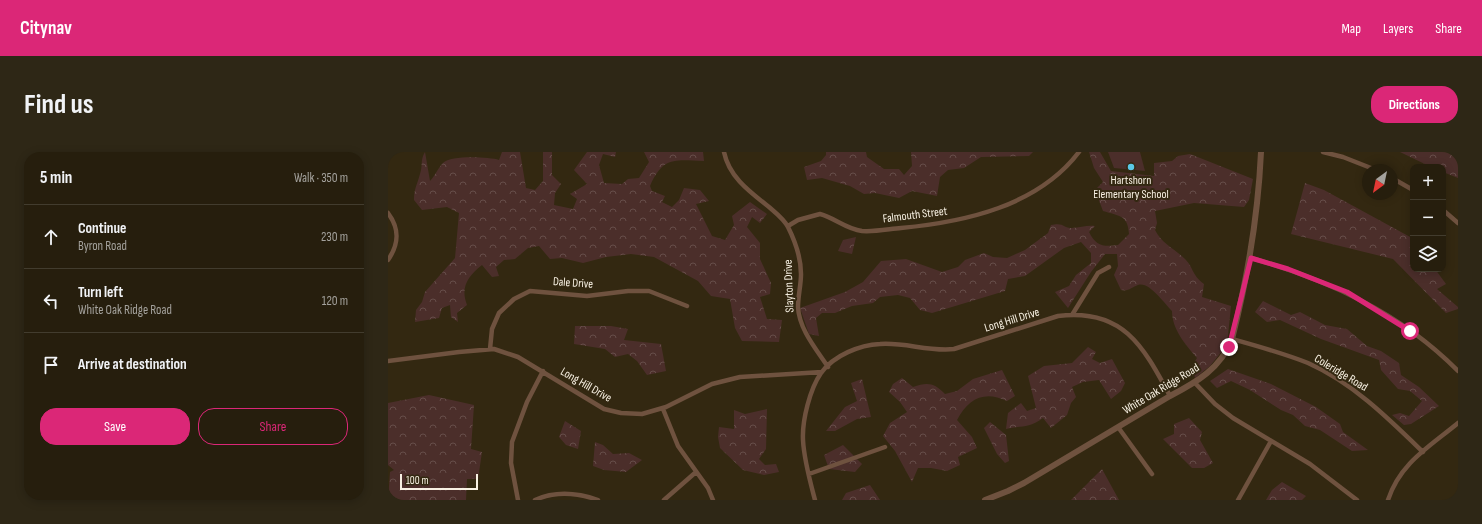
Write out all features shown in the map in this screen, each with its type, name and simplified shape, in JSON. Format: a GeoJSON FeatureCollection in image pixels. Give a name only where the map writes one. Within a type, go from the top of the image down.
{"type":"FeatureCollection","features":[{"type":"Feature","properties":{"kind":"street","name":"Slayton Drive"},"geometry":{"type":"LineString","coordinates":[[724,152],[729,169],[740,182],[780,216],[788,226],[797,249],[800,262],[798,308],[801,320],[808,336],[828,367]]}},
{"type":"Feature","properties":{"kind":"street","name":"Falmouth Street"},"geometry":{"type":"LineString","coordinates":[[788,226],[798,220],[820,214],[847,227],[861,231],[940,224],[994,210],[1024,197],[1053,179],[1071,163],[1079,152]]}},
{"type":"Feature","properties":{"kind":"street","name":"White Oak Ridge Road"},"geometry":{"type":"LineString","coordinates":[[984,500],[1012,490],[1170,396],[1195,383],[1217,365],[1229,347],[1232,338],[1251,258],[1258,210],[1261,152]]}},
{"type":"Feature","properties":{"kind":"street"},"geometry":{"type":"LineString","coordinates":[[1323,152],[1343,157],[1362,164]]}},
{"type":"Feature","properties":{"kind":"street"},"geometry":{"type":"LineString","coordinates":[[1398,181],[1410,188]]}},
{"type":"Feature","properties":{"kind":"street"},"geometry":{"type":"LineString","coordinates":[[1446,213],[1458,223]]}},
{"type":"Feature","properties":{"kind":"street"},"geometry":{"type":"LineString","coordinates":[[388,214],[394,222],[397,232],[397,244],[388,260]]}},
{"type":"Feature","properties":{"kind":"street"},"geometry":{"type":"LineString","coordinates":[[1251,258],[1288,269],[1347,292],[1382,312],[1431,346],[1458,371]]}},
{"type":"Feature","properties":{"kind":"street"},"geometry":{"type":"LineString","coordinates":[[1072,314],[1098,273],[1109,267]]}},
{"type":"Feature","properties":{"kind":"street","name":"Dale Drive"},"geometry":{"type":"LineString","coordinates":[[490,350],[492,329],[499,314],[514,299],[530,291],[587,296],[628,291],[649,291],[687,306]]}},
{"type":"Feature","properties":{"kind":"street","name":"Long Hill Drive"},"geometry":{"type":"LineString","coordinates":[[388,361],[459,352],[490,350],[518,357],[604,409],[621,413],[642,414],[663,409],[698,390],[740,377],[822,372],[851,351],[864,346],[882,344],[940,350],[954,349],[1058,316],[1072,314],[1090,315],[1106,320],[1140,344],[1150,358],[1170,396]]}},
{"type":"Feature","properties":{"kind":"street","name":"Coleridge Road"},"geometry":{"type":"LineString","coordinates":[[1232,338],[1301,361],[1334,377],[1380,410],[1423,452]]}},
{"type":"Feature","properties":{"kind":"street"},"geometry":{"type":"LineString","coordinates":[[518,500],[511,463],[510,453],[512,442],[527,402],[543,371]]}},
{"type":"Feature","properties":{"kind":"street"},"geometry":{"type":"LineString","coordinates":[[815,500],[803,440],[805,412],[822,372]]}},
{"type":"Feature","properties":{"kind":"street"},"geometry":{"type":"LineString","coordinates":[[1195,383],[1228,415],[1310,464],[1357,500]]}},
{"type":"Feature","properties":{"kind":"street"},"geometry":{"type":"LineString","coordinates":[[663,409],[678,446],[708,488],[713,500]]}},
{"type":"Feature","properties":{"kind":"street"},"geometry":{"type":"LineString","coordinates":[[1388,500],[1399,475],[1408,464],[1458,423]]}},
{"type":"Feature","properties":{"kind":"street"},"geometry":{"type":"LineString","coordinates":[[1118,427],[1152,474]]}},
{"type":"Feature","properties":{"kind":"street"},"geometry":{"type":"LineString","coordinates":[[1238,500],[1272,441]]}},
{"type":"Feature","properties":{"kind":"street"},"geometry":{"type":"LineString","coordinates":[[809,474],[885,447]]}},
{"type":"Feature","properties":{"kind":"street"},"geometry":{"type":"LineString","coordinates":[[664,500],[696,472]]}},
{"type":"Feature","properties":{"kind":"street"},"geometry":{"type":"LineString","coordinates":[[535,500],[545,495],[574,494],[598,500]]}},
{"type":"Feature","properties":{"kind":"green space"},"geometry":{"type":"Polygon","coordinates":[[[425,152],[430,181],[441,165],[447,160],[470,157],[499,160],[502,152],[520,152],[526,188],[535,190],[543,181],[543,152],[552,152],[552,175],[561,184],[555,193],[554,205],[573,209],[577,199],[570,194],[587,184],[574,170],[587,152],[616,152],[615,157],[603,154],[599,165],[604,183],[622,184],[628,179],[639,178],[649,162],[644,152],[703,152],[704,161],[685,160],[671,162],[665,165],[655,176],[650,186],[652,191],[665,196],[662,202],[672,207],[679,200],[684,188],[700,190],[709,201],[696,204],[712,236],[725,240],[734,225],[732,216],[750,202],[767,214],[760,223],[752,217],[747,227],[760,243],[760,259],[771,283],[770,294],[760,297],[767,319],[782,320],[779,342],[742,341],[735,328],[730,299],[711,296],[698,281],[654,257],[631,254],[606,257],[583,263],[562,258],[550,259],[539,246],[528,248],[515,259],[504,260],[496,267],[499,276],[492,277],[482,265],[477,269],[469,278],[465,287],[464,293],[467,305],[457,313],[458,322],[451,317],[450,305],[442,308],[439,318],[415,322],[416,310],[422,302],[425,292],[455,258],[459,213],[447,207],[422,210],[414,200],[415,190],[425,152]]]}},
{"type":"Feature","properties":{"kind":"green space"},"geometry":{"type":"Polygon","coordinates":[[[826,152],[866,152],[867,157],[884,169],[899,169],[904,175],[912,166],[911,152],[1033,152],[1029,156],[981,157],[964,168],[948,170],[940,177],[937,196],[912,191],[899,198],[875,193],[864,194],[850,186],[822,178],[807,180],[804,167],[821,161],[826,155],[826,152]]]}},
{"type":"Feature","properties":{"kind":"green space"},"geometry":{"type":"Polygon","coordinates":[[[1089,152],[1100,152],[1111,171],[1154,176],[1154,163],[1172,161],[1178,156],[1190,154],[1253,179],[1249,200],[1244,207],[1194,203],[1155,211],[1157,223],[1155,230],[1164,242],[1185,259],[1197,277],[1204,284],[1202,297],[1231,306],[1227,345],[1210,366],[1195,378],[1192,366],[1197,358],[1184,342],[1177,330],[1174,324],[1172,311],[1147,286],[1138,285],[1128,290],[1121,290],[1114,275],[1118,266],[1117,254],[1105,254],[1091,272],[1068,308],[1055,292],[1069,286],[1076,275],[1091,263],[1091,253],[1081,242],[1064,248],[1025,276],[1008,279],[1005,291],[932,313],[920,310],[910,298],[898,295],[880,297],[873,303],[852,306],[835,313],[822,313],[816,318],[819,336],[809,334],[800,308],[845,292],[863,282],[881,261],[906,259],[942,272],[958,267],[965,260],[984,253],[993,257],[1007,258],[1025,250],[1048,233],[1051,225],[1055,224],[1072,228],[1095,226],[1089,232],[1097,243],[1108,246],[1118,245],[1129,234],[1127,223],[1118,215],[1103,211],[1095,190],[1103,182],[1094,168],[1089,152]]]}},
{"type":"Feature","properties":{"kind":"green space"},"geometry":{"type":"Polygon","coordinates":[[[1108,152],[1140,152],[1145,171],[1114,168],[1108,152]]]}},
{"type":"Feature","properties":{"kind":"green space"},"geometry":{"type":"Polygon","coordinates":[[[1400,152],[1458,152],[1458,178],[1446,173],[1446,164],[1425,164],[1400,152]]]}},
{"type":"Feature","properties":{"kind":"green space"},"geometry":{"type":"Polygon","coordinates":[[[1305,183],[1324,190],[1410,237],[1410,272],[1437,272],[1446,284],[1437,289],[1458,307],[1458,309],[1446,313],[1393,259],[1291,234],[1305,183]]]}},
{"type":"Feature","properties":{"kind":"green space"},"geometry":{"type":"Polygon","coordinates":[[[856,237],[852,254],[838,251],[843,240],[856,237]]]}},
{"type":"Feature","properties":{"kind":"green space"},"geometry":{"type":"Polygon","coordinates":[[[1263,301],[1291,315],[1300,312],[1325,325],[1347,329],[1367,346],[1381,351],[1399,363],[1401,375],[1419,387],[1439,406],[1411,424],[1404,425],[1392,415],[1400,413],[1409,416],[1422,401],[1410,391],[1398,389],[1381,370],[1379,360],[1321,339],[1280,320],[1267,322],[1255,312],[1263,301]]]}},
{"type":"Feature","properties":{"kind":"green space"},"geometry":{"type":"Polygon","coordinates":[[[575,326],[611,326],[628,329],[624,340],[661,344],[666,371],[647,375],[637,361],[628,354],[615,357],[605,349],[574,344],[575,326]]]}},
{"type":"Feature","properties":{"kind":"green space"},"geometry":{"type":"Polygon","coordinates":[[[1088,347],[1096,352],[1092,359],[1100,363],[1112,359],[1125,383],[1121,391],[1111,399],[1099,380],[1083,382],[1072,387],[1076,397],[1071,403],[1067,415],[1051,428],[1043,418],[1033,424],[1006,429],[1008,413],[1021,403],[1027,411],[1036,408],[1028,376],[1044,366],[1072,363],[1088,347]]]}},
{"type":"Feature","properties":{"kind":"green space"},"geometry":{"type":"Polygon","coordinates":[[[1228,369],[1271,384],[1316,407],[1340,424],[1343,432],[1368,450],[1352,451],[1320,430],[1305,426],[1293,415],[1281,410],[1250,390],[1231,381],[1217,388],[1210,381],[1228,369]]]}},
{"type":"Feature","properties":{"kind":"green space"},"geometry":{"type":"Polygon","coordinates":[[[1002,370],[1015,396],[1007,401],[991,396],[978,398],[966,407],[957,420],[972,437],[977,448],[958,457],[960,465],[947,471],[931,468],[918,468],[912,482],[895,451],[883,436],[890,423],[907,412],[900,402],[889,392],[893,384],[902,378],[913,387],[923,384],[930,384],[945,394],[957,391],[973,379],[1002,370]]]}},
{"type":"Feature","properties":{"kind":"green space"},"geometry":{"type":"Polygon","coordinates":[[[862,379],[871,417],[857,419],[835,431],[826,431],[845,407],[857,401],[851,383],[862,379]]]}},
{"type":"Feature","properties":{"kind":"green space"},"geometry":{"type":"Polygon","coordinates":[[[429,395],[474,405],[471,449],[482,452],[478,479],[467,479],[466,500],[388,500],[390,472],[394,470],[388,465],[388,403],[429,395]]]}},
{"type":"Feature","properties":{"kind":"green space"},"geometry":{"type":"Polygon","coordinates":[[[767,409],[766,449],[759,459],[765,465],[776,464],[779,472],[764,475],[743,470],[720,448],[718,437],[719,427],[734,429],[734,410],[745,414],[767,409]]]}},
{"type":"Feature","properties":{"kind":"green space"},"geometry":{"type":"Polygon","coordinates":[[[1189,418],[1202,432],[1200,440],[1213,463],[1204,468],[1192,468],[1163,439],[1174,434],[1174,424],[1189,418]]]}},
{"type":"Feature","properties":{"kind":"green space"},"geometry":{"type":"Polygon","coordinates":[[[565,421],[581,431],[578,449],[566,445],[559,437],[565,421]]]}},
{"type":"Feature","properties":{"kind":"green space"},"geometry":{"type":"Polygon","coordinates":[[[990,422],[1006,435],[1009,461],[1005,463],[997,454],[984,428],[990,422]]]}},
{"type":"Feature","properties":{"kind":"green space"},"geometry":{"type":"Polygon","coordinates":[[[595,442],[603,445],[613,454],[629,453],[642,460],[626,472],[604,470],[593,466],[595,442]]]}},
{"type":"Feature","properties":{"kind":"green space"},"geometry":{"type":"Polygon","coordinates":[[[843,445],[862,464],[855,472],[829,469],[824,455],[843,445]]]}},
{"type":"Feature","properties":{"kind":"green space"},"geometry":{"type":"Polygon","coordinates":[[[1102,469],[1119,500],[1071,500],[1102,469]]]}},
{"type":"Feature","properties":{"kind":"green space"},"geometry":{"type":"Polygon","coordinates":[[[1282,482],[1306,496],[1302,500],[1266,500],[1272,490],[1282,482]]]}},
{"type":"Feature","properties":{"kind":"green space"},"geometry":{"type":"Polygon","coordinates":[[[870,485],[880,500],[842,500],[846,493],[870,485]]]}},
{"type":"Feature","properties":{"kind":"place","name":"Hartshorn Elementary School"},"geometry":{"type":"Point","coordinates":[1131,167]}},
{"type":"Feature","properties":{"kind":"route"},"geometry":{"type":"LineString","coordinates":[[1229,347],[1235,328],[1251,258],[1288,269],[1347,292],[1382,312],[1410,331]]}}]}
